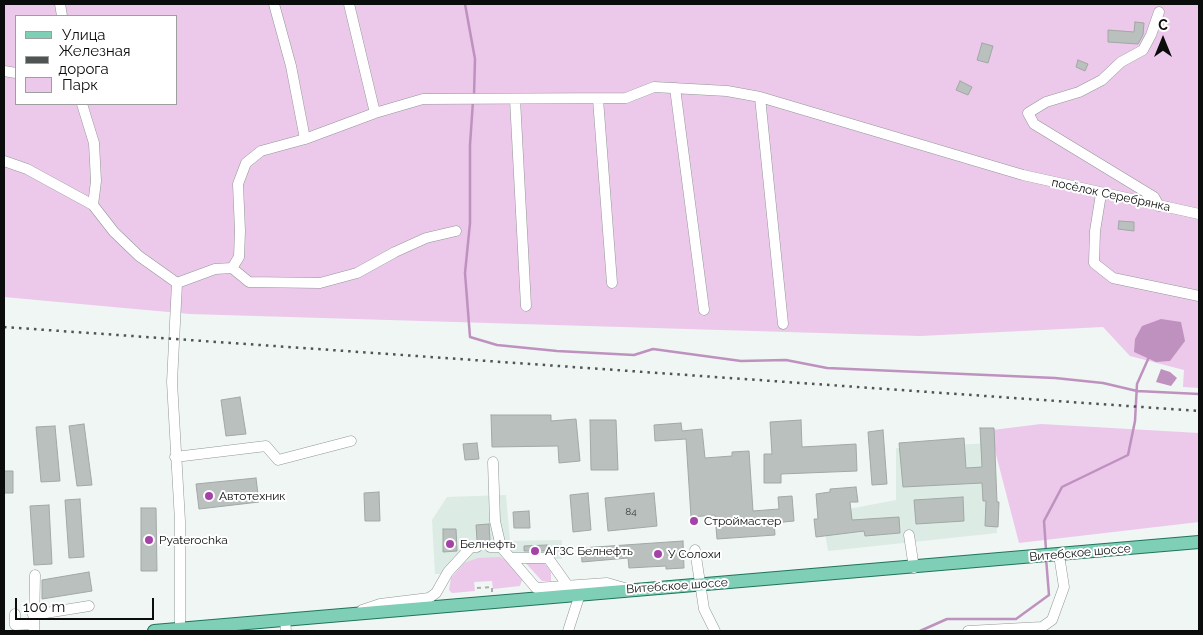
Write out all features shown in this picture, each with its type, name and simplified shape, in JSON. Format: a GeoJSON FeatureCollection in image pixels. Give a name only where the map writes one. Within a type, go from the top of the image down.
{"type":"FeatureCollection","features":[{"type":"Feature","properties":{"kind":"main road","name":"Витебское шоссе"},"geometry":{"type":"LineString","coordinates":[[154,631],[285,625],[354,613],[914,568],[1199,542]]}},
{"type":"Feature","properties":{"kind":"street"},"geometry":{"type":"LineString","coordinates":[[274,4],[290,66],[305,139]]}},
{"type":"Feature","properties":{"kind":"street"},"geometry":{"type":"LineString","coordinates":[[349,4],[375,113]]}},
{"type":"Feature","properties":{"kind":"street"},"geometry":{"type":"LineString","coordinates":[[1159,206],[1154,197],[1034,124],[1028,113],[1046,102],[1079,92],[1102,80],[1121,62],[1143,50],[1152,35],[1160,12]]}},
{"type":"Feature","properties":{"kind":"street","name":"посёлок Серебрянка"},"geometry":{"type":"LineString","coordinates":[[232,268],[239,257],[238,184],[246,163],[261,151],[305,139],[375,113],[423,99],[478,97],[515,100],[626,98],[654,87],[727,91],[760,97],[1023,175],[1101,194],[1199,214]]}},
{"type":"Feature","properties":{"kind":"street"},"geometry":{"type":"LineString","coordinates":[[675,88],[704,310]]}},
{"type":"Feature","properties":{"kind":"street"},"geometry":{"type":"LineString","coordinates":[[760,97],[783,324]]}},
{"type":"Feature","properties":{"kind":"street"},"geometry":{"type":"LineString","coordinates":[[598,99],[612,283]]}},
{"type":"Feature","properties":{"kind":"street"},"geometry":{"type":"LineString","coordinates":[[515,100],[526,306]]}},
{"type":"Feature","properties":{"kind":"street"},"geometry":{"type":"LineString","coordinates":[[82,105],[94,143],[96,181],[94,205]]}},
{"type":"Feature","properties":{"kind":"street"},"geometry":{"type":"LineString","coordinates":[[4,161],[27,169],[94,205],[114,232],[139,256],[177,283]]}},
{"type":"Feature","properties":{"kind":"street"},"geometry":{"type":"LineString","coordinates":[[1101,194],[1095,230],[1094,262],[1113,278],[1199,296]]}},
{"type":"Feature","properties":{"kind":"street"},"geometry":{"type":"LineString","coordinates":[[177,283],[215,269],[232,268],[250,282],[320,283],[357,273],[395,252],[426,238],[456,230]]}},
{"type":"Feature","properties":{"kind":"street"},"geometry":{"type":"LineString","coordinates":[[177,283],[172,382],[180,521],[180,629]]}},
{"type":"Feature","properties":{"kind":"street"},"geometry":{"type":"LineString","coordinates":[[175,457],[266,446],[278,460],[350,441]]}},
{"type":"Feature","properties":{"kind":"street"},"geometry":{"type":"LineString","coordinates":[[493,462],[494,520],[501,547],[536,588],[607,583],[631,590]]}},
{"type":"Feature","properties":{"kind":"street"},"geometry":{"type":"LineString","coordinates":[[909,535],[914,568]]}},
{"type":"Feature","properties":{"kind":"street"},"geometry":{"type":"LineString","coordinates":[[354,613],[380,604],[429,598],[436,593],[448,572],[471,547],[478,547]]}},
{"type":"Feature","properties":{"kind":"street"},"geometry":{"type":"LineString","coordinates":[[490,547],[501,547]]}},
{"type":"Feature","properties":{"kind":"street"},"geometry":{"type":"LineString","coordinates":[[695,550],[704,609],[715,631]]}},
{"type":"Feature","properties":{"kind":"street"},"geometry":{"type":"LineString","coordinates":[[968,631],[1042,627],[1052,620],[1064,588],[1059,554]]}},
{"type":"Feature","properties":{"kind":"street"},"geometry":{"type":"LineString","coordinates":[[511,558],[548,558],[568,586]]}},
{"type":"Feature","properties":{"kind":"street"},"geometry":{"type":"LineString","coordinates":[[34,624],[35,575]]}},
{"type":"Feature","properties":{"kind":"street"},"geometry":{"type":"LineString","coordinates":[[568,631],[580,594]]}},
{"type":"Feature","properties":{"kind":"street"},"geometry":{"type":"LineString","coordinates":[[15,614],[15,626],[34,624],[89,606]]}},
{"type":"Feature","properties":{"kind":"shaded area"},"geometry":{"type":"Polygon","coordinates":[[[1161,319],[1181,322],[1185,341],[1170,361],[1156,362],[1134,352],[1135,339],[1142,326],[1161,319]]]}},
{"type":"Feature","properties":{"kind":"shaded area"},"geometry":{"type":"Polygon","coordinates":[[[1161,369],[1170,372],[1177,378],[1171,386],[1156,382],[1161,369]]]}},
{"type":"Feature","properties":{"kind":"shaded area"},"geometry":{"type":"Polygon","coordinates":[[[991,443],[997,533],[828,551],[822,514],[896,500],[896,448],[991,443]]]}},
{"type":"Feature","properties":{"kind":"shaded area"},"geometry":{"type":"Polygon","coordinates":[[[506,495],[510,541],[562,540],[562,559],[520,559],[513,565],[464,563],[453,574],[435,574],[432,520],[447,497],[506,495]]]}},
{"type":"Feature","properties":{"kind":"green space"},"geometry":{"type":"Polygon","coordinates":[[[4,4],[1199,4],[1199,388],[1183,387],[1184,370],[1130,356],[1103,327],[920,336],[190,314],[4,297],[4,4]]]}},
{"type":"Feature","properties":{"kind":"green space"},"geometry":{"type":"Polygon","coordinates":[[[1041,424],[1199,433],[1199,522],[1019,543],[993,443],[980,438],[984,431],[1041,424]]]}},
{"type":"Feature","properties":{"kind":"green space"},"geometry":{"type":"Polygon","coordinates":[[[500,557],[513,565],[520,574],[522,580],[520,586],[493,589],[492,581],[474,582],[475,591],[452,593],[449,590],[451,578],[464,563],[478,558],[500,557]]]}},
{"type":"Feature","properties":{"kind":"green space"},"geometry":{"type":"Polygon","coordinates":[[[522,559],[542,560],[551,572],[551,581],[542,581],[522,559]]]}},
{"type":"Feature","properties":{"kind":"building"},"geometry":{"type":"Polygon","coordinates":[[[1135,22],[1144,23],[1143,35],[1138,44],[1108,42],[1108,30],[1134,32],[1135,22]]]}},
{"type":"Feature","properties":{"kind":"building"},"geometry":{"type":"Polygon","coordinates":[[[982,43],[993,46],[988,63],[977,60],[982,43]]]}},
{"type":"Feature","properties":{"kind":"building"},"geometry":{"type":"Polygon","coordinates":[[[1078,60],[1088,64],[1085,71],[1076,67],[1078,60]]]}},
{"type":"Feature","properties":{"kind":"building"},"geometry":{"type":"Polygon","coordinates":[[[960,81],[972,87],[968,95],[956,90],[960,81]]]}},
{"type":"Feature","properties":{"kind":"building"},"geometry":{"type":"Polygon","coordinates":[[[1119,221],[1134,222],[1134,231],[1118,229],[1119,221]]]}},
{"type":"Feature","properties":{"kind":"building"},"geometry":{"type":"Polygon","coordinates":[[[240,397],[246,434],[226,436],[221,400],[240,397]]]}},
{"type":"Feature","properties":{"kind":"building"},"geometry":{"type":"Polygon","coordinates":[[[491,415],[551,415],[551,421],[576,419],[580,461],[559,463],[558,446],[492,447],[491,415]]]}},
{"type":"Feature","properties":{"kind":"building"},"geometry":{"type":"Polygon","coordinates":[[[590,420],[616,420],[618,470],[591,470],[590,420]]]}},
{"type":"Feature","properties":{"kind":"building"},"geometry":{"type":"Polygon","coordinates":[[[801,420],[802,447],[856,444],[857,471],[781,474],[781,483],[764,483],[764,454],[772,454],[770,422],[801,420]]]}},
{"type":"Feature","properties":{"kind":"building"},"geometry":{"type":"Polygon","coordinates":[[[681,423],[682,431],[702,429],[705,458],[732,456],[732,452],[749,451],[753,511],[779,509],[778,497],[792,496],[794,521],[774,523],[775,535],[717,539],[715,515],[691,517],[686,439],[655,441],[654,425],[681,423]]]}},
{"type":"Feature","properties":{"kind":"building"},"geometry":{"type":"Polygon","coordinates":[[[84,424],[92,485],[77,486],[69,426],[84,424]]]}},
{"type":"Feature","properties":{"kind":"building"},"geometry":{"type":"Polygon","coordinates":[[[55,426],[60,481],[41,482],[36,427],[55,426]]]}},
{"type":"Feature","properties":{"kind":"building"},"geometry":{"type":"Polygon","coordinates":[[[980,428],[994,428],[997,502],[999,502],[998,527],[985,526],[986,501],[983,501],[982,483],[903,487],[899,443],[964,438],[966,468],[982,467],[980,428]]]}},
{"type":"Feature","properties":{"kind":"building"},"geometry":{"type":"Polygon","coordinates":[[[883,430],[887,484],[872,485],[868,432],[883,430]]]}},
{"type":"Feature","properties":{"kind":"building"},"geometry":{"type":"Polygon","coordinates":[[[477,443],[479,459],[465,460],[463,444],[477,443]]]}},
{"type":"Feature","properties":{"kind":"building"},"geometry":{"type":"Polygon","coordinates":[[[4,471],[13,471],[13,493],[4,493],[4,471]]]}},
{"type":"Feature","properties":{"kind":"building"},"geometry":{"type":"Polygon","coordinates":[[[256,478],[259,502],[199,509],[196,484],[256,478]]]}},
{"type":"Feature","properties":{"kind":"building"},"geometry":{"type":"Polygon","coordinates":[[[856,487],[858,502],[850,502],[852,520],[899,517],[900,533],[865,536],[864,531],[816,537],[814,519],[818,519],[816,494],[830,492],[830,489],[856,487]]]}},
{"type":"Feature","properties":{"kind":"building"},"geometry":{"type":"Polygon","coordinates":[[[379,492],[380,521],[365,521],[364,493],[379,492]]]}},
{"type":"Feature","properties":{"kind":"building"},"geometry":{"type":"Polygon","coordinates":[[[588,493],[591,530],[573,532],[570,495],[588,493]]]}},
{"type":"Feature","properties":{"kind":"building"},"geometry":{"type":"Polygon","coordinates":[[[654,493],[657,526],[608,531],[605,498],[654,493]]]}},
{"type":"Feature","properties":{"kind":"building"},"geometry":{"type":"Polygon","coordinates":[[[963,497],[964,521],[916,524],[914,500],[963,497]]]}},
{"type":"Feature","properties":{"kind":"building"},"geometry":{"type":"Polygon","coordinates":[[[80,499],[84,557],[69,558],[65,500],[80,499]]]}},
{"type":"Feature","properties":{"kind":"building"},"geometry":{"type":"Polygon","coordinates":[[[49,505],[52,564],[34,565],[30,506],[49,505]]]}},
{"type":"Feature","properties":{"kind":"building","name":"Pyaterochka"},"geometry":{"type":"Polygon","coordinates":[[[141,508],[156,508],[157,571],[141,571],[141,508]]]}},
{"type":"Feature","properties":{"kind":"building"},"geometry":{"type":"Polygon","coordinates":[[[529,511],[530,528],[514,528],[513,512],[529,511]]]}},
{"type":"Feature","properties":{"kind":"building"},"geometry":{"type":"Polygon","coordinates":[[[489,524],[490,540],[484,545],[477,540],[476,525],[489,524]]]}},
{"type":"Feature","properties":{"kind":"building","name":"Белнефть"},"geometry":{"type":"Polygon","coordinates":[[[443,529],[456,529],[457,551],[443,552],[443,529]]]}},
{"type":"Feature","properties":{"kind":"building"},"geometry":{"type":"Polygon","coordinates":[[[683,541],[684,568],[666,569],[666,566],[629,568],[628,558],[582,562],[581,548],[683,541]]]}},
{"type":"Feature","properties":{"kind":"building"},"geometry":{"type":"Polygon","coordinates":[[[547,545],[547,551],[524,551],[524,546],[547,545]]]}},
{"type":"Feature","properties":{"kind":"building"},"geometry":{"type":"Polygon","coordinates":[[[89,572],[92,591],[42,599],[42,580],[89,572]]]}},
{"type":"Feature","properties":{"kind":"waterway"},"geometry":{"type":"LineString","coordinates":[[465,4],[475,59],[474,96]]}},
{"type":"Feature","properties":{"kind":"waterway"},"geometry":{"type":"LineString","coordinates":[[473,101],[470,145],[470,223],[465,273],[470,337],[497,345],[557,351],[634,355],[653,349],[741,361],[786,360],[827,368],[1055,378],[1103,383],[1137,391],[1199,394]]}},
{"type":"Feature","properties":{"kind":"waterway"},"geometry":{"type":"LineString","coordinates":[[1046,550],[1044,521],[1062,487],[1128,455],[1135,421],[1137,384],[1149,357]]}},
{"type":"Feature","properties":{"kind":"waterway"},"geometry":{"type":"LineString","coordinates":[[920,631],[947,619],[1016,619],[1049,595],[1046,558]]}},
{"type":"Feature","properties":{"kind":"railway"},"geometry":{"type":"LineString","coordinates":[[4,327],[1199,411]]}},
{"type":"Feature","properties":{"kind":"place","name":"Автотехник"},"geometry":{"type":"Point","coordinates":[209,496]}},
{"type":"Feature","properties":{"kind":"place","name":"Строймастер"},"geometry":{"type":"Point","coordinates":[694,521]}},
{"type":"Feature","properties":{"kind":"place","name":"Pyaterochka"},"geometry":{"type":"Point","coordinates":[149,540]}},
{"type":"Feature","properties":{"kind":"place","name":"Белнефть"},"geometry":{"type":"Point","coordinates":[450,544]}},
{"type":"Feature","properties":{"kind":"place","name":"АГЗС Белнефть"},"geometry":{"type":"Point","coordinates":[535,551]}},
{"type":"Feature","properties":{"kind":"place","name":"У Солохи"},"geometry":{"type":"Point","coordinates":[658,554]}}]}
